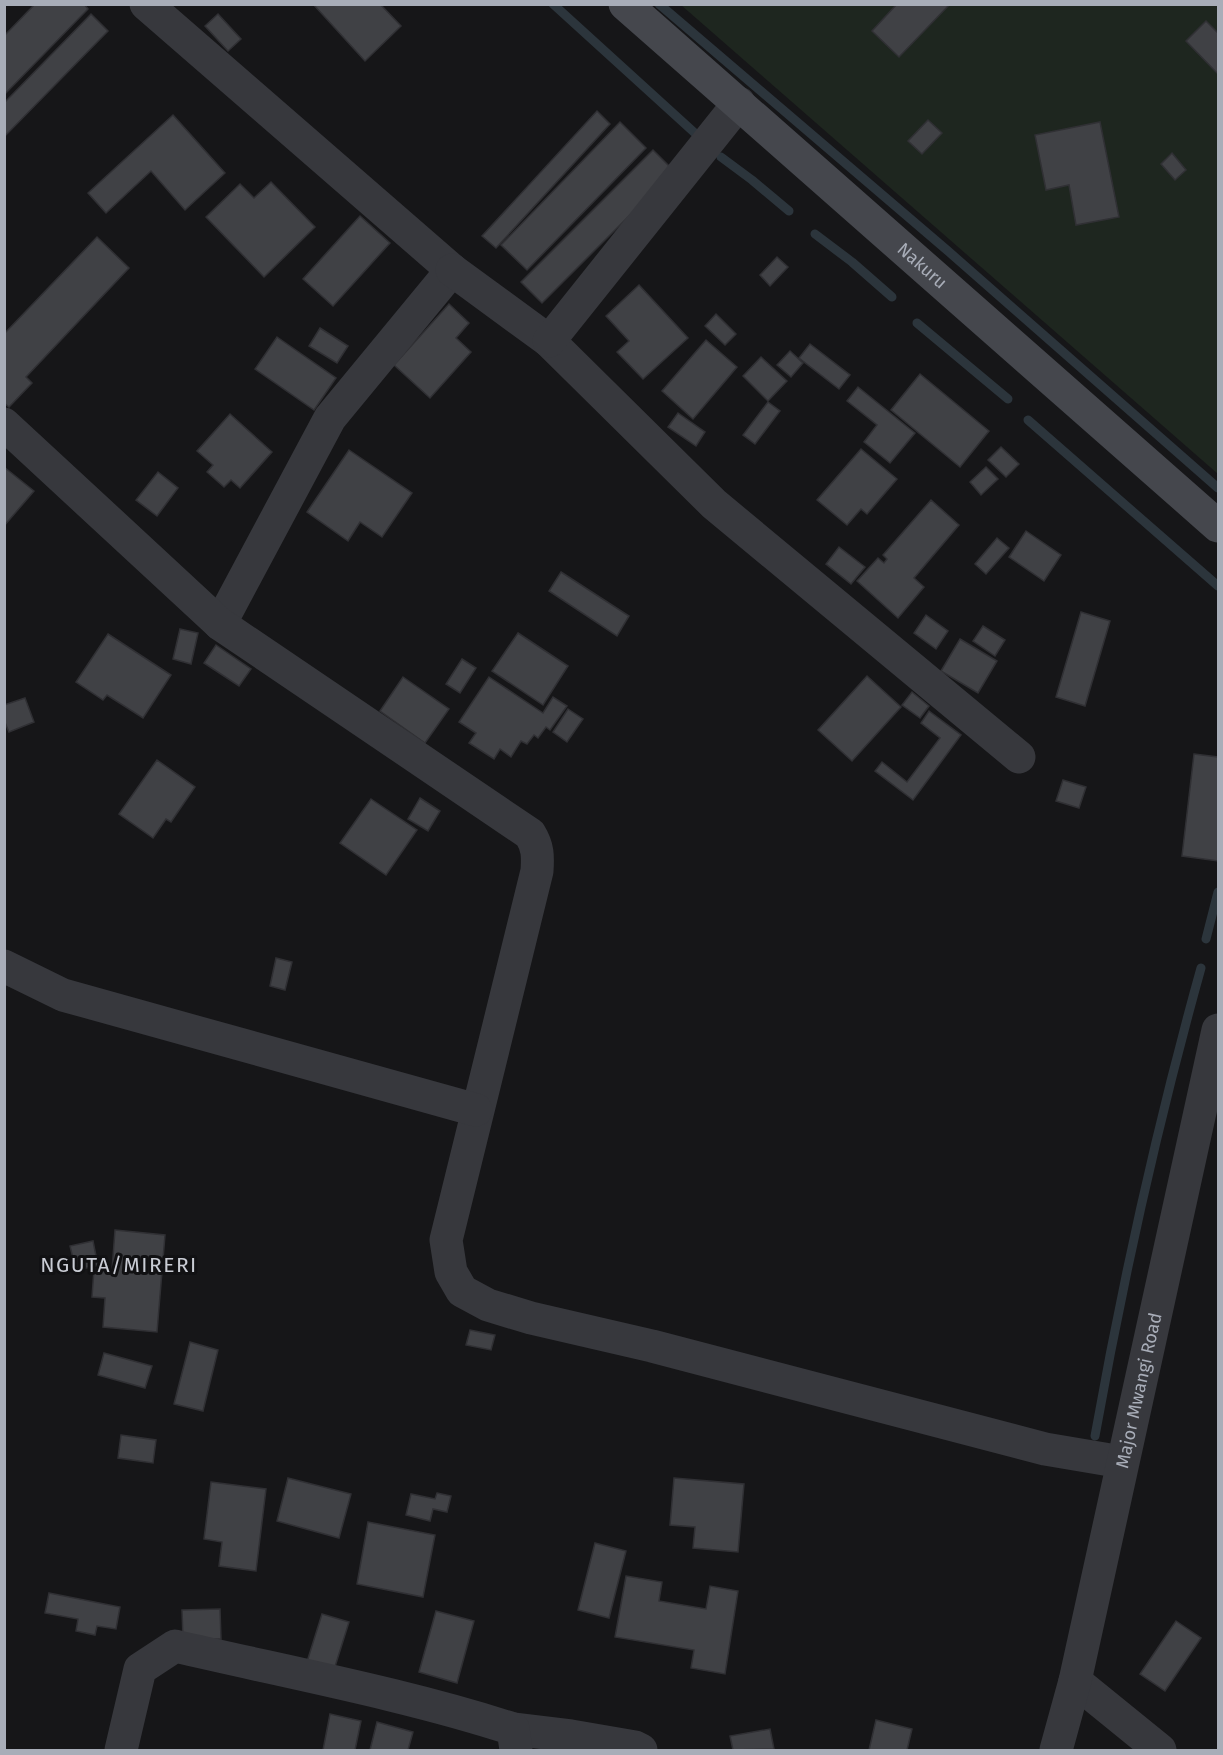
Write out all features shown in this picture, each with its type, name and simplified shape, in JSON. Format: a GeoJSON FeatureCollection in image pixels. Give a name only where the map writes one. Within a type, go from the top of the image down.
{"type":"FeatureCollection","features":[{"type":"Feature","properties":{"kind":"main road","name":"Nakuru"},"geometry":{"type":"LineString","coordinates":[[625,4],[1218,526]]}},
{"type":"Feature","properties":{"kind":"street"},"geometry":{"type":"LineString","coordinates":[[146,4],[452,270],[549,341],[714,504],[1019,757]]}},
{"type":"Feature","properties":{"kind":"street"},"geometry":{"type":"LineString","coordinates":[[549,341],[739,103]]}},
{"type":"Feature","properties":{"kind":"street"},"geometry":{"type":"LineString","coordinates":[[220,624],[330,418],[452,270]]}},
{"type":"Feature","properties":{"kind":"street"},"geometry":{"type":"LineString","coordinates":[[4,424],[220,624],[530,834],[536,843],[537,871],[476,1110],[446,1240],[451,1272],[462,1291],[488,1305],[531,1318],[652,1346],[1045,1449],[1122,1462]]}},
{"type":"Feature","properties":{"kind":"street"},"geometry":{"type":"LineString","coordinates":[[4,966],[63,995],[476,1110]]}},
{"type":"Feature","properties":{"kind":"street","name":"Major Mwangi Road"},"geometry":{"type":"LineString","coordinates":[[1056,1750],[1075,1681],[1218,1030]]}},
{"type":"Feature","properties":{"kind":"street"},"geometry":{"type":"LineString","coordinates":[[122,1750],[140,1670],[175,1647],[377,1693],[514,1740],[571,1736],[641,1750]]}},
{"type":"Feature","properties":{"kind":"street"},"geometry":{"type":"LineString","coordinates":[[1075,1681],[1160,1750]]}},
{"type":"Feature","properties":{"kind":"shaded area"},"geometry":{"type":"Polygon","coordinates":[[[681,5],[1218,5],[1218,474],[681,5]]]}},
{"type":"Feature","properties":{"kind":"building"},"geometry":{"type":"Polygon","coordinates":[[[35,4],[84,4],[88,9],[4,95],[4,36],[35,4]]]}},
{"type":"Feature","properties":{"kind":"building"},"geometry":{"type":"Polygon","coordinates":[[[313,4],[380,4],[401,26],[365,61],[313,4]]]}},
{"type":"Feature","properties":{"kind":"building"},"geometry":{"type":"Polygon","coordinates":[[[897,4],[950,4],[899,57],[872,31],[897,4]]]}},
{"type":"Feature","properties":{"kind":"building"},"geometry":{"type":"Polygon","coordinates":[[[91,14],[108,31],[4,137],[4,103],[91,14]]]}},
{"type":"Feature","properties":{"kind":"building"},"geometry":{"type":"Polygon","coordinates":[[[218,14],[241,39],[228,51],[205,26],[218,14]]]}},
{"type":"Feature","properties":{"kind":"building"},"geometry":{"type":"Polygon","coordinates":[[[1206,21],[1218,33],[1218,74],[1186,41],[1206,21]]]}},
{"type":"Feature","properties":{"kind":"building"},"geometry":{"type":"Polygon","coordinates":[[[597,111],[610,124],[496,248],[482,236],[597,111]]]}},
{"type":"Feature","properties":{"kind":"building"},"geometry":{"type":"Polygon","coordinates":[[[173,115],[225,173],[185,210],[151,171],[106,213],[88,193],[173,115]]]}},
{"type":"Feature","properties":{"kind":"building"},"geometry":{"type":"Polygon","coordinates":[[[928,120],[942,133],[922,154],[908,141],[928,120]]]}},
{"type":"Feature","properties":{"kind":"building"},"geometry":{"type":"Polygon","coordinates":[[[620,122],[646,148],[527,270],[501,245],[620,122]]]}},
{"type":"Feature","properties":{"kind":"building"},"geometry":{"type":"Polygon","coordinates":[[[1100,122],[1119,217],[1076,225],[1069,185],[1046,190],[1035,135],[1100,122]]]}},
{"type":"Feature","properties":{"kind":"building"},"geometry":{"type":"Polygon","coordinates":[[[653,150],[674,171],[542,303],[521,282],[653,150]]]}},
{"type":"Feature","properties":{"kind":"building"},"geometry":{"type":"Polygon","coordinates":[[[1172,153],[1186,170],[1175,180],[1161,164],[1172,153]]]}},
{"type":"Feature","properties":{"kind":"building"},"geometry":{"type":"Polygon","coordinates":[[[271,182],[315,227],[264,277],[206,217],[240,184],[254,198],[271,182]]]}},
{"type":"Feature","properties":{"kind":"building"},"geometry":{"type":"Polygon","coordinates":[[[360,216],[390,243],[333,306],[303,279],[360,216]]]}},
{"type":"Feature","properties":{"kind":"building"},"geometry":{"type":"Polygon","coordinates":[[[97,237],[129,268],[26,377],[32,383],[9,407],[4,403],[4,334],[97,237]]]}},
{"type":"Feature","properties":{"kind":"building"},"geometry":{"type":"Polygon","coordinates":[[[777,257],[788,267],[770,286],[760,275],[777,257]]]}},
{"type":"Feature","properties":{"kind":"building"},"geometry":{"type":"Polygon","coordinates":[[[639,285],[688,338],[643,379],[617,352],[629,341],[606,316],[639,285]]]}},
{"type":"Feature","properties":{"kind":"building"},"geometry":{"type":"Polygon","coordinates":[[[449,304],[469,323],[456,338],[471,352],[430,398],[394,365],[449,304]]]}},
{"type":"Feature","properties":{"kind":"building"},"geometry":{"type":"Polygon","coordinates":[[[716,314],[736,334],[725,345],[705,326],[716,314]]]}},
{"type":"Feature","properties":{"kind":"building"},"geometry":{"type":"Polygon","coordinates":[[[320,328],[348,346],[337,363],[309,346],[320,328]]]}},
{"type":"Feature","properties":{"kind":"building"},"geometry":{"type":"Polygon","coordinates":[[[277,337],[336,378],[314,410],[255,369],[277,337]]]}},
{"type":"Feature","properties":{"kind":"building"},"geometry":{"type":"Polygon","coordinates":[[[706,340],[737,367],[693,419],[662,391],[706,340]]]}},
{"type":"Feature","properties":{"kind":"building"},"geometry":{"type":"Polygon","coordinates":[[[810,344],[850,375],[839,389],[799,358],[810,344]]]}},
{"type":"Feature","properties":{"kind":"building"},"geometry":{"type":"Polygon","coordinates":[[[790,351],[803,363],[791,377],[777,365],[790,351]]]}},
{"type":"Feature","properties":{"kind":"building"},"geometry":{"type":"Polygon","coordinates":[[[761,357],[787,381],[768,401],[743,376],[761,357]]]}},
{"type":"Feature","properties":{"kind":"building"},"geometry":{"type":"Polygon","coordinates":[[[920,374],[989,431],[960,467],[891,410],[920,374]]]}},
{"type":"Feature","properties":{"kind":"building"},"geometry":{"type":"Polygon","coordinates":[[[858,387],[915,433],[890,463],[864,442],[877,425],[847,401],[858,387]]]}},
{"type":"Feature","properties":{"kind":"building"},"geometry":{"type":"Polygon","coordinates":[[[768,402],[780,411],[755,444],[743,435],[768,402]]]}},
{"type":"Feature","properties":{"kind":"building"},"geometry":{"type":"Polygon","coordinates":[[[678,413],[705,432],[696,446],[668,427],[678,413]]]}},
{"type":"Feature","properties":{"kind":"building"},"geometry":{"type":"Polygon","coordinates":[[[230,414],[272,452],[240,488],[231,480],[224,487],[207,472],[213,465],[197,451],[230,414]]]}},
{"type":"Feature","properties":{"kind":"building"},"geometry":{"type":"Polygon","coordinates":[[[1001,447],[1019,464],[1006,477],[988,460],[1001,447]]]}},
{"type":"Feature","properties":{"kind":"building"},"geometry":{"type":"Polygon","coordinates":[[[861,449],[897,479],[867,514],[861,509],[847,525],[817,500],[861,449]]]}},
{"type":"Feature","properties":{"kind":"building"},"geometry":{"type":"Polygon","coordinates":[[[349,450],[412,493],[382,537],[360,522],[348,541],[307,512],[349,450]]]}},
{"type":"Feature","properties":{"kind":"building"},"geometry":{"type":"Polygon","coordinates":[[[4,467],[34,491],[4,526],[4,467]]]}},
{"type":"Feature","properties":{"kind":"building"},"geometry":{"type":"Polygon","coordinates":[[[986,467],[998,479],[981,495],[970,482],[986,467]]]}},
{"type":"Feature","properties":{"kind":"building"},"geometry":{"type":"Polygon","coordinates":[[[158,472],[178,488],[157,516],[136,500],[158,472]]]}},
{"type":"Feature","properties":{"kind":"building"},"geometry":{"type":"Polygon","coordinates":[[[931,500],[959,525],[914,578],[924,587],[898,618],[857,581],[878,558],[884,563],[887,559],[883,555],[931,500]]]}},
{"type":"Feature","properties":{"kind":"building"},"geometry":{"type":"Polygon","coordinates":[[[1026,531],[1061,555],[1044,581],[1009,557],[1026,531]]]}},
{"type":"Feature","properties":{"kind":"building"},"geometry":{"type":"Polygon","coordinates":[[[997,538],[1009,548],[986,574],[975,564],[997,538]]]}},
{"type":"Feature","properties":{"kind":"building"},"geometry":{"type":"Polygon","coordinates":[[[839,547],[865,567],[851,584],[826,564],[839,547]]]}},
{"type":"Feature","properties":{"kind":"building"},"geometry":{"type":"Polygon","coordinates":[[[561,572],[629,616],[617,636],[549,591],[561,572]]]}},
{"type":"Feature","properties":{"kind":"building"},"geometry":{"type":"Polygon","coordinates":[[[1081,612],[1110,621],[1085,706],[1056,697],[1081,612]]]}},
{"type":"Feature","properties":{"kind":"building"},"geometry":{"type":"Polygon","coordinates":[[[926,615],[948,631],[936,649],[914,633],[926,615]]]}},
{"type":"Feature","properties":{"kind":"building"},"geometry":{"type":"Polygon","coordinates":[[[983,626],[1005,640],[995,656],[973,641],[983,626]]]}},
{"type":"Feature","properties":{"kind":"building"},"geometry":{"type":"Polygon","coordinates":[[[180,629],[198,633],[191,664],[173,659],[180,629]]]}},
{"type":"Feature","properties":{"kind":"building"},"geometry":{"type":"Polygon","coordinates":[[[518,633],[568,666],[543,705],[492,671],[518,633]]]}},
{"type":"Feature","properties":{"kind":"building"},"geometry":{"type":"Polygon","coordinates":[[[108,634],[171,675],[143,718],[107,695],[103,700],[76,682],[108,634]]]}},
{"type":"Feature","properties":{"kind":"building"},"geometry":{"type":"Polygon","coordinates":[[[960,639],[997,661],[978,693],[941,671],[960,639]]]}},
{"type":"Feature","properties":{"kind":"building"},"geometry":{"type":"Polygon","coordinates":[[[216,645],[251,669],[239,686],[204,663],[216,645]]]}},
{"type":"Feature","properties":{"kind":"building"},"geometry":{"type":"Polygon","coordinates":[[[462,659],[476,668],[460,693],[446,684],[462,659]]]}},
{"type":"Feature","properties":{"kind":"building"},"geometry":{"type":"Polygon","coordinates":[[[867,676],[901,707],[852,761],[818,730],[867,676]]]}},
{"type":"Feature","properties":{"kind":"building"},"geometry":{"type":"Polygon","coordinates":[[[403,677],[449,709],[425,743],[380,711],[403,677]]]}},
{"type":"Feature","properties":{"kind":"building"},"geometry":{"type":"Polygon","coordinates":[[[489,677],[543,713],[553,697],[567,706],[550,730],[546,727],[538,738],[534,735],[527,744],[521,741],[511,757],[500,749],[494,759],[469,743],[476,733],[459,722],[489,677]]]}},
{"type":"Feature","properties":{"kind":"building"},"geometry":{"type":"Polygon","coordinates":[[[912,692],[929,706],[920,718],[902,705],[912,692]]]}},
{"type":"Feature","properties":{"kind":"building"},"geometry":{"type":"Polygon","coordinates":[[[25,698],[34,722],[9,732],[4,720],[4,705],[25,698]]]}},
{"type":"Feature","properties":{"kind":"building"},"geometry":{"type":"Polygon","coordinates":[[[568,709],[583,719],[567,742],[553,732],[568,709]]]}},
{"type":"Feature","properties":{"kind":"building"},"geometry":{"type":"Polygon","coordinates":[[[929,711],[961,735],[913,800],[875,771],[882,762],[907,782],[940,738],[921,723],[929,711]]]}},
{"type":"Feature","properties":{"kind":"building"},"geometry":{"type":"Polygon","coordinates":[[[1194,754],[1218,757],[1218,861],[1182,856],[1194,754]]]}},
{"type":"Feature","properties":{"kind":"building"},"geometry":{"type":"Polygon","coordinates":[[[157,760],[195,787],[171,822],[166,819],[153,838],[119,814],[157,760]]]}},
{"type":"Feature","properties":{"kind":"building"},"geometry":{"type":"Polygon","coordinates":[[[1063,780],[1086,787],[1079,808],[1056,801],[1063,780]]]}},
{"type":"Feature","properties":{"kind":"building"},"geometry":{"type":"Polygon","coordinates":[[[420,798],[440,811],[428,831],[408,819],[420,798]]]}},
{"type":"Feature","properties":{"kind":"building"},"geometry":{"type":"Polygon","coordinates":[[[371,799],[417,830],[386,875],[340,843],[371,799]]]}},
{"type":"Feature","properties":{"kind":"building"},"geometry":{"type":"Polygon","coordinates":[[[276,958],[292,962],[285,990],[270,986],[276,958]]]}},
{"type":"Feature","properties":{"kind":"building"},"geometry":{"type":"Polygon","coordinates":[[[115,1230],[165,1235],[157,1332],[103,1327],[105,1298],[92,1297],[94,1269],[112,1270],[115,1230]]]}},
{"type":"Feature","properties":{"kind":"building"},"geometry":{"type":"Polygon","coordinates":[[[93,1241],[98,1266],[76,1270],[70,1246],[93,1241]]]}},
{"type":"Feature","properties":{"kind":"building"},"geometry":{"type":"Polygon","coordinates":[[[470,1330],[495,1335],[491,1350],[466,1345],[470,1330]]]}},
{"type":"Feature","properties":{"kind":"building"},"geometry":{"type":"Polygon","coordinates":[[[190,1342],[218,1350],[203,1411],[174,1404],[190,1342]]]}},
{"type":"Feature","properties":{"kind":"building"},"geometry":{"type":"Polygon","coordinates":[[[104,1353],[152,1366],[145,1388],[98,1375],[104,1353]]]}},
{"type":"Feature","properties":{"kind":"building"},"geometry":{"type":"Polygon","coordinates":[[[121,1435],[156,1440],[153,1463],[118,1458],[121,1435]]]}},
{"type":"Feature","properties":{"kind":"building"},"geometry":{"type":"Polygon","coordinates":[[[288,1478],[351,1494],[339,1538],[277,1521],[288,1478]]]}},
{"type":"Feature","properties":{"kind":"building"},"geometry":{"type":"Polygon","coordinates":[[[674,1478],[744,1484],[738,1552],[693,1548],[695,1527],[670,1525],[674,1478]]]}},
{"type":"Feature","properties":{"kind":"building"},"geometry":{"type":"Polygon","coordinates":[[[211,1482],[266,1489],[256,1571],[219,1566],[222,1542],[204,1539],[211,1482]]]}},
{"type":"Feature","properties":{"kind":"building"},"geometry":{"type":"Polygon","coordinates":[[[437,1493],[451,1496],[447,1512],[433,1509],[430,1521],[406,1515],[411,1494],[435,1499],[437,1493]]]}},
{"type":"Feature","properties":{"kind":"building"},"geometry":{"type":"Polygon","coordinates":[[[368,1522],[435,1535],[423,1597],[357,1584],[368,1522]]]}},
{"type":"Feature","properties":{"kind":"building"},"geometry":{"type":"Polygon","coordinates":[[[595,1543],[626,1551],[609,1618],[578,1610],[595,1543]]]}},
{"type":"Feature","properties":{"kind":"building"},"geometry":{"type":"Polygon","coordinates":[[[626,1576],[662,1582],[659,1601],[706,1609],[710,1586],[738,1591],[725,1674],[691,1668],[694,1650],[615,1637],[626,1576]]]}},
{"type":"Feature","properties":{"kind":"building"},"geometry":{"type":"Polygon","coordinates":[[[49,1593],[120,1607],[116,1629],[97,1626],[95,1635],[76,1631],[78,1619],[45,1613],[49,1593]]]}},
{"type":"Feature","properties":{"kind":"building"},"geometry":{"type":"Polygon","coordinates":[[[220,1609],[221,1639],[183,1639],[182,1610],[220,1609]]]}},
{"type":"Feature","properties":{"kind":"building"},"geometry":{"type":"Polygon","coordinates":[[[436,1611],[474,1621],[457,1683],[419,1672],[436,1611]]]}},
{"type":"Feature","properties":{"kind":"building"},"geometry":{"type":"Polygon","coordinates":[[[322,1614],[349,1622],[333,1673],[306,1665],[322,1614]]]}},
{"type":"Feature","properties":{"kind":"building"},"geometry":{"type":"Polygon","coordinates":[[[1176,1621],[1201,1638],[1165,1691],[1140,1674],[1176,1621]]]}},
{"type":"Feature","properties":{"kind":"building"},"geometry":{"type":"Polygon","coordinates":[[[330,1714],[361,1721],[355,1750],[323,1750],[330,1714]]]}},
{"type":"Feature","properties":{"kind":"building"},"geometry":{"type":"Polygon","coordinates":[[[876,1720],[912,1729],[907,1750],[869,1750],[876,1720]]]}},
{"type":"Feature","properties":{"kind":"building"},"geometry":{"type":"Polygon","coordinates":[[[377,1722],[413,1732],[408,1750],[370,1750],[377,1722]]]}},
{"type":"Feature","properties":{"kind":"building"},"geometry":{"type":"Polygon","coordinates":[[[770,1729],[774,1749],[733,1750],[730,1736],[770,1729]]]}},
{"type":"Feature","properties":{"kind":"waterway"},"geometry":{"type":"LineString","coordinates":[[553,4],[697,135]]}},
{"type":"Feature","properties":{"kind":"waterway"},"geometry":{"type":"LineString","coordinates":[[659,4],[948,251],[1218,488]]}},
{"type":"Feature","properties":{"kind":"waterway"},"geometry":{"type":"LineString","coordinates":[[721,157],[789,211]]}},
{"type":"Feature","properties":{"kind":"waterway"},"geometry":{"type":"LineString","coordinates":[[815,234],[892,297]]}},
{"type":"Feature","properties":{"kind":"waterway"},"geometry":{"type":"LineString","coordinates":[[917,323],[1008,399]]}},
{"type":"Feature","properties":{"kind":"waterway"},"geometry":{"type":"LineString","coordinates":[[1028,420],[1218,586]]}},
{"type":"Feature","properties":{"kind":"waterway"},"geometry":{"type":"LineString","coordinates":[[1206,939],[1218,892]]}},
{"type":"Feature","properties":{"kind":"waterway"},"geometry":{"type":"LineString","coordinates":[[1095,1436],[1142,1201],[1201,968]]}},
{"type":"Feature","properties":{"kind":"district","name":"NGUTA/MIRERI"},"geometry":{"type":"Point","coordinates":[119,1265]}}]}
